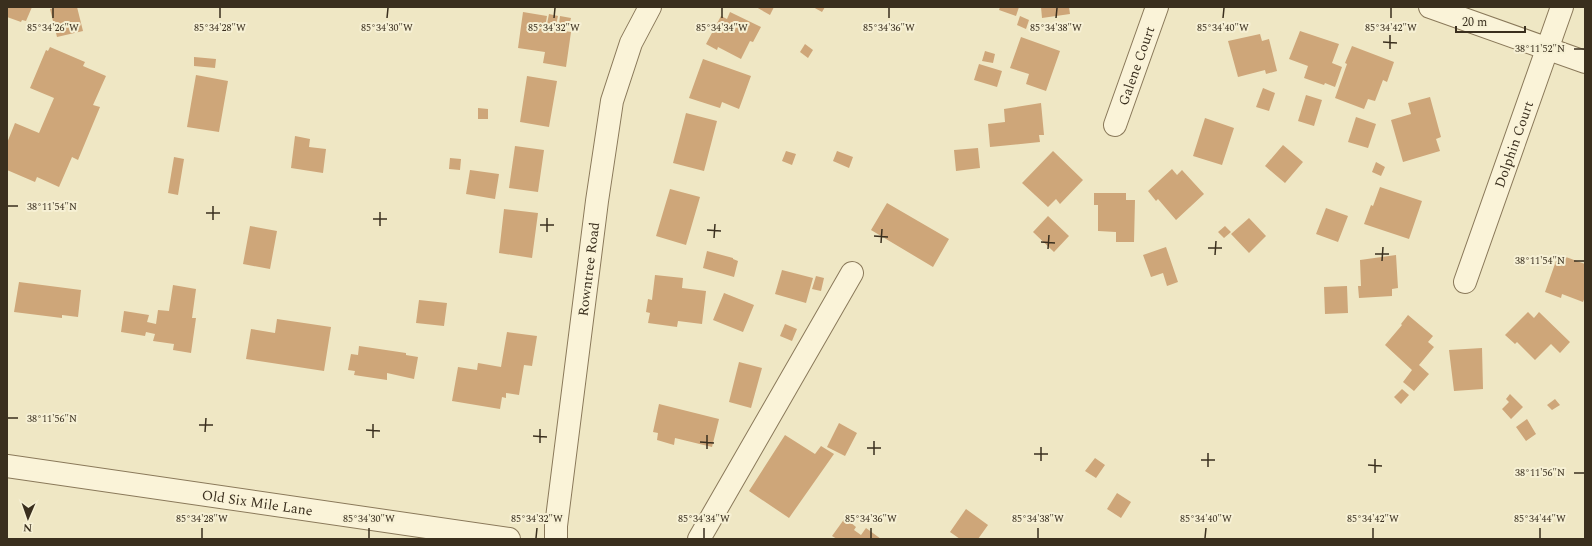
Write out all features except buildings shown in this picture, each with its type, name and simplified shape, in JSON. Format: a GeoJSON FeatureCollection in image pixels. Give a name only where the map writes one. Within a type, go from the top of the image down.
{"type":"FeatureCollection","features":[{"type":"Feature","properties":{"kind":"street","name":"Rowntree Road"},"geometry":{"type":"LineString","coordinates":[[556,539],[556,526],[596,209],[612,101],[631,43],[650,7]]}},
{"type":"Feature","properties":{"kind":"street","name":"Galene Court"},"geometry":{"type":"LineString","coordinates":[[1115,126],[1157,7]]}},
{"type":"Feature","properties":{"kind":"street"},"geometry":{"type":"LineString","coordinates":[[1430,7],[1585,62]]}},
{"type":"Feature","properties":{"kind":"street","name":"Dolphin Court"},"geometry":{"type":"LineString","coordinates":[[1465,282],[1562,7]]}},
{"type":"Feature","properties":{"kind":"street"},"geometry":{"type":"LineString","coordinates":[[699,539],[852,274]]}},
{"type":"Feature","properties":{"kind":"street","name":"Old Six Mile Lane"},"geometry":{"type":"LineString","coordinates":[[7,466],[509,539]]}}]}
